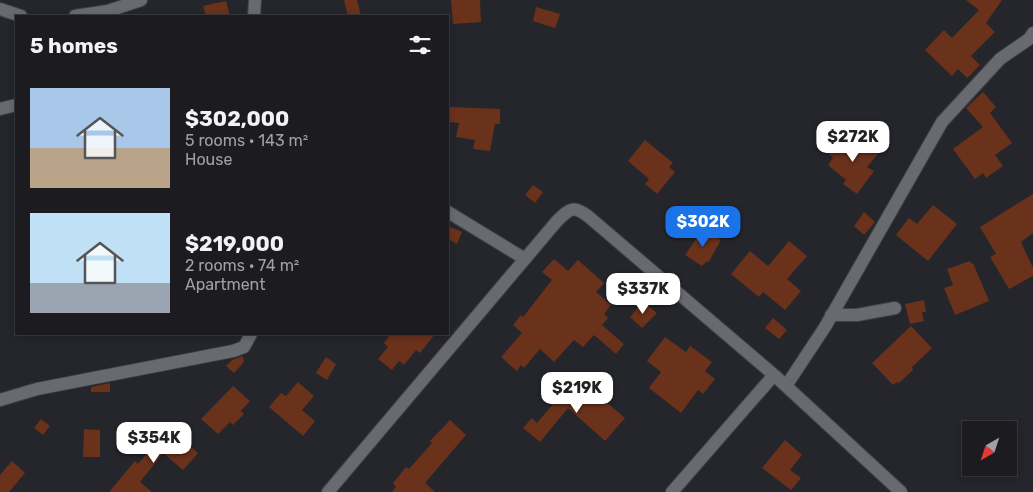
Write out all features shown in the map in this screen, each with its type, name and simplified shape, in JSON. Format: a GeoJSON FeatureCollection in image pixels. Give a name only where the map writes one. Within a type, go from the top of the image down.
{"type":"FeatureCollection","features":[{"type":"Feature","properties":{"kind":"street"},"geometry":{"type":"LineString","coordinates":[[82,15],[108,11],[142,0]]}},
{"type":"Feature","properties":{"kind":"street"},"geometry":{"type":"LineString","coordinates":[[254,15],[256,0]]}},
{"type":"Feature","properties":{"kind":"street"},"geometry":{"type":"LineString","coordinates":[[0,9],[18,15]]}},
{"type":"Feature","properties":{"kind":"street"},"geometry":{"type":"LineString","coordinates":[[786,386],[831,315],[942,122],[1000,59],[1029,39],[1033,33]]}},
{"type":"Feature","properties":{"kind":"street"},"geometry":{"type":"LineString","coordinates":[[0,109],[15,105]]}},
{"type":"Feature","properties":{"kind":"street"},"geometry":{"type":"LineString","coordinates":[[328,492],[525,259],[567,211],[574,209],[581,210],[774,375],[901,492]]}},
{"type":"Feature","properties":{"kind":"street"},"geometry":{"type":"LineString","coordinates":[[449,213],[525,259]]}},
{"type":"Feature","properties":{"kind":"street"},"geometry":{"type":"LineString","coordinates":[[831,315],[857,315],[895,308]]}},
{"type":"Feature","properties":{"kind":"street"},"geometry":{"type":"LineString","coordinates":[[0,400],[37,389],[233,351],[244,347],[251,335]]}},
{"type":"Feature","properties":{"kind":"street"},"geometry":{"type":"LineString","coordinates":[[672,492],[774,375]]}},
{"type":"Feature","properties":{"kind":"building"},"geometry":{"type":"Polygon","coordinates":[[[344,0],[357,0],[361,15],[348,15],[344,0]]]}},
{"type":"Feature","properties":{"kind":"building"},"geometry":{"type":"Polygon","coordinates":[[[451,0],[480,0],[481,22],[453,24],[451,0]]]}},
{"type":"Feature","properties":{"kind":"building"},"geometry":{"type":"Polygon","coordinates":[[[966,0],[1002,0],[986,23],[995,32],[971,56],[980,65],[967,78],[958,69],[952,76],[925,50],[944,30],[952,38],[979,10],[966,0]]]}},
{"type":"Feature","properties":{"kind":"building"},"geometry":{"type":"Polygon","coordinates":[[[226,1],[230,15],[206,15],[203,6],[226,1]]]}},
{"type":"Feature","properties":{"kind":"building"},"geometry":{"type":"Polygon","coordinates":[[[536,7],[560,14],[555,28],[533,21],[536,7]]]}},
{"type":"Feature","properties":{"kind":"building"},"geometry":{"type":"Polygon","coordinates":[[[983,92],[996,107],[990,113],[1012,143],[995,155],[1003,166],[986,178],[983,173],[975,179],[953,149],[983,127],[966,108],[983,92]]]}},
{"type":"Feature","properties":{"kind":"building"},"geometry":{"type":"Polygon","coordinates":[[[449,107],[500,109],[500,124],[495,124],[490,151],[473,149],[475,140],[456,137],[459,123],[449,122],[449,107]]]}},
{"type":"Feature","properties":{"kind":"building"},"geometry":{"type":"Polygon","coordinates":[[[842,137],[848,142],[853,139],[861,146],[865,142],[878,154],[867,167],[874,171],[857,194],[843,184],[846,180],[828,165],[833,158],[829,154],[842,137]]]}},
{"type":"Feature","properties":{"kind":"building"},"geometry":{"type":"Polygon","coordinates":[[[645,140],[673,163],[669,167],[675,172],[657,194],[645,184],[649,179],[628,161],[645,140]]]}},
{"type":"Feature","properties":{"kind":"building"},"geometry":{"type":"Polygon","coordinates":[[[533,185],[543,192],[535,203],[525,195],[533,185]]]}},
{"type":"Feature","properties":{"kind":"building"},"geometry":{"type":"Polygon","coordinates":[[[1033,194],[1033,233],[1021,242],[1033,268],[1033,276],[1009,289],[990,257],[996,254],[980,227],[1033,194]]]}},
{"type":"Feature","properties":{"kind":"building"},"geometry":{"type":"Polygon","coordinates":[[[933,205],[957,224],[928,261],[896,235],[909,218],[917,224],[933,205]]]}},
{"type":"Feature","properties":{"kind":"building"},"geometry":{"type":"Polygon","coordinates":[[[864,212],[875,222],[864,235],[854,226],[864,212]]]}},
{"type":"Feature","properties":{"kind":"building"},"geometry":{"type":"Polygon","coordinates":[[[449,226],[462,232],[457,244],[449,240],[449,226]]]}},
{"type":"Feature","properties":{"kind":"building"},"geometry":{"type":"Polygon","coordinates":[[[703,229],[721,240],[708,263],[707,261],[702,266],[685,255],[703,229]]]}},
{"type":"Feature","properties":{"kind":"building"},"geometry":{"type":"Polygon","coordinates":[[[789,241],[807,256],[787,279],[801,291],[785,310],[763,292],[759,297],[731,274],[750,251],[768,266],[789,241]]]}},
{"type":"Feature","properties":{"kind":"building"},"geometry":{"type":"Polygon","coordinates":[[[554,259],[568,271],[578,260],[604,283],[596,292],[611,305],[604,314],[608,318],[602,325],[624,344],[616,354],[594,335],[583,347],[574,340],[554,362],[540,349],[524,368],[521,365],[517,371],[501,357],[522,333],[513,325],[521,315],[523,317],[552,280],[542,272],[554,259]]]}},
{"type":"Feature","properties":{"kind":"building"},"geometry":{"type":"Polygon","coordinates":[[[970,261],[973,263],[989,301],[955,315],[944,288],[953,285],[947,269],[970,261]]]}},
{"type":"Feature","properties":{"kind":"building"},"geometry":{"type":"Polygon","coordinates":[[[924,300],[926,312],[922,312],[924,321],[910,324],[905,304],[924,300]]]}},
{"type":"Feature","properties":{"kind":"building"},"geometry":{"type":"Polygon","coordinates":[[[643,302],[657,313],[642,328],[630,317],[643,302]]]}},
{"type":"Feature","properties":{"kind":"building"},"geometry":{"type":"Polygon","coordinates":[[[773,318],[787,330],[779,339],[765,328],[773,318]]]}},
{"type":"Feature","properties":{"kind":"building"},"geometry":{"type":"Polygon","coordinates":[[[911,326],[932,348],[912,367],[913,370],[899,383],[897,382],[893,385],[872,363],[911,326]]]}},
{"type":"Feature","properties":{"kind":"building"},"geometry":{"type":"Polygon","coordinates":[[[390,335],[434,335],[420,353],[416,350],[404,365],[399,361],[392,370],[378,359],[388,347],[384,343],[390,335]]]}},
{"type":"Feature","properties":{"kind":"building"},"geometry":{"type":"Polygon","coordinates":[[[665,337],[686,352],[690,346],[712,362],[705,371],[715,379],[703,394],[698,390],[681,413],[649,388],[661,372],[647,361],[665,337]]]}},
{"type":"Feature","properties":{"kind":"building"},"geometry":{"type":"Polygon","coordinates":[[[243,356],[244,362],[234,373],[226,366],[232,360],[243,356]]]}},
{"type":"Feature","properties":{"kind":"building"},"geometry":{"type":"Polygon","coordinates":[[[326,357],[336,364],[327,380],[316,373],[326,357]]]}},
{"type":"Feature","properties":{"kind":"building"},"geometry":{"type":"Polygon","coordinates":[[[568,381],[591,402],[598,395],[625,418],[605,441],[568,408],[540,442],[523,428],[532,418],[537,423],[554,403],[550,400],[568,381]]]}},
{"type":"Feature","properties":{"kind":"building"},"geometry":{"type":"Polygon","coordinates":[[[298,382],[314,396],[302,410],[315,421],[303,436],[269,407],[281,393],[286,396],[298,382]]]}},
{"type":"Feature","properties":{"kind":"building"},"geometry":{"type":"Polygon","coordinates":[[[110,383],[110,392],[91,392],[91,387],[110,383]]]}},
{"type":"Feature","properties":{"kind":"building"},"geometry":{"type":"Polygon","coordinates":[[[233,386],[250,401],[241,411],[244,414],[233,425],[230,422],[218,434],[201,419],[233,386]]]}},
{"type":"Feature","properties":{"kind":"building"},"geometry":{"type":"Polygon","coordinates":[[[41,419],[50,426],[43,435],[34,428],[41,419]]]}},
{"type":"Feature","properties":{"kind":"building"},"geometry":{"type":"Polygon","coordinates":[[[450,420],[466,435],[425,483],[435,492],[392,492],[396,487],[393,483],[406,467],[409,469],[432,443],[430,441],[450,420]]]}},
{"type":"Feature","properties":{"kind":"building"},"geometry":{"type":"Polygon","coordinates":[[[84,429],[100,430],[100,457],[83,457],[84,429]]]}},
{"type":"Feature","properties":{"kind":"building"},"geometry":{"type":"Polygon","coordinates":[[[163,434],[178,446],[183,440],[198,453],[183,470],[163,453],[140,482],[152,492],[109,492],[135,461],[138,464],[163,434]]]}},
{"type":"Feature","properties":{"kind":"building"},"geometry":{"type":"Polygon","coordinates":[[[785,440],[802,455],[790,470],[801,478],[791,490],[762,468],[785,440]]]}},
{"type":"Feature","properties":{"kind":"building"},"geometry":{"type":"Polygon","coordinates":[[[12,461],[25,473],[9,492],[0,492],[0,475],[12,461]]]}}]}
